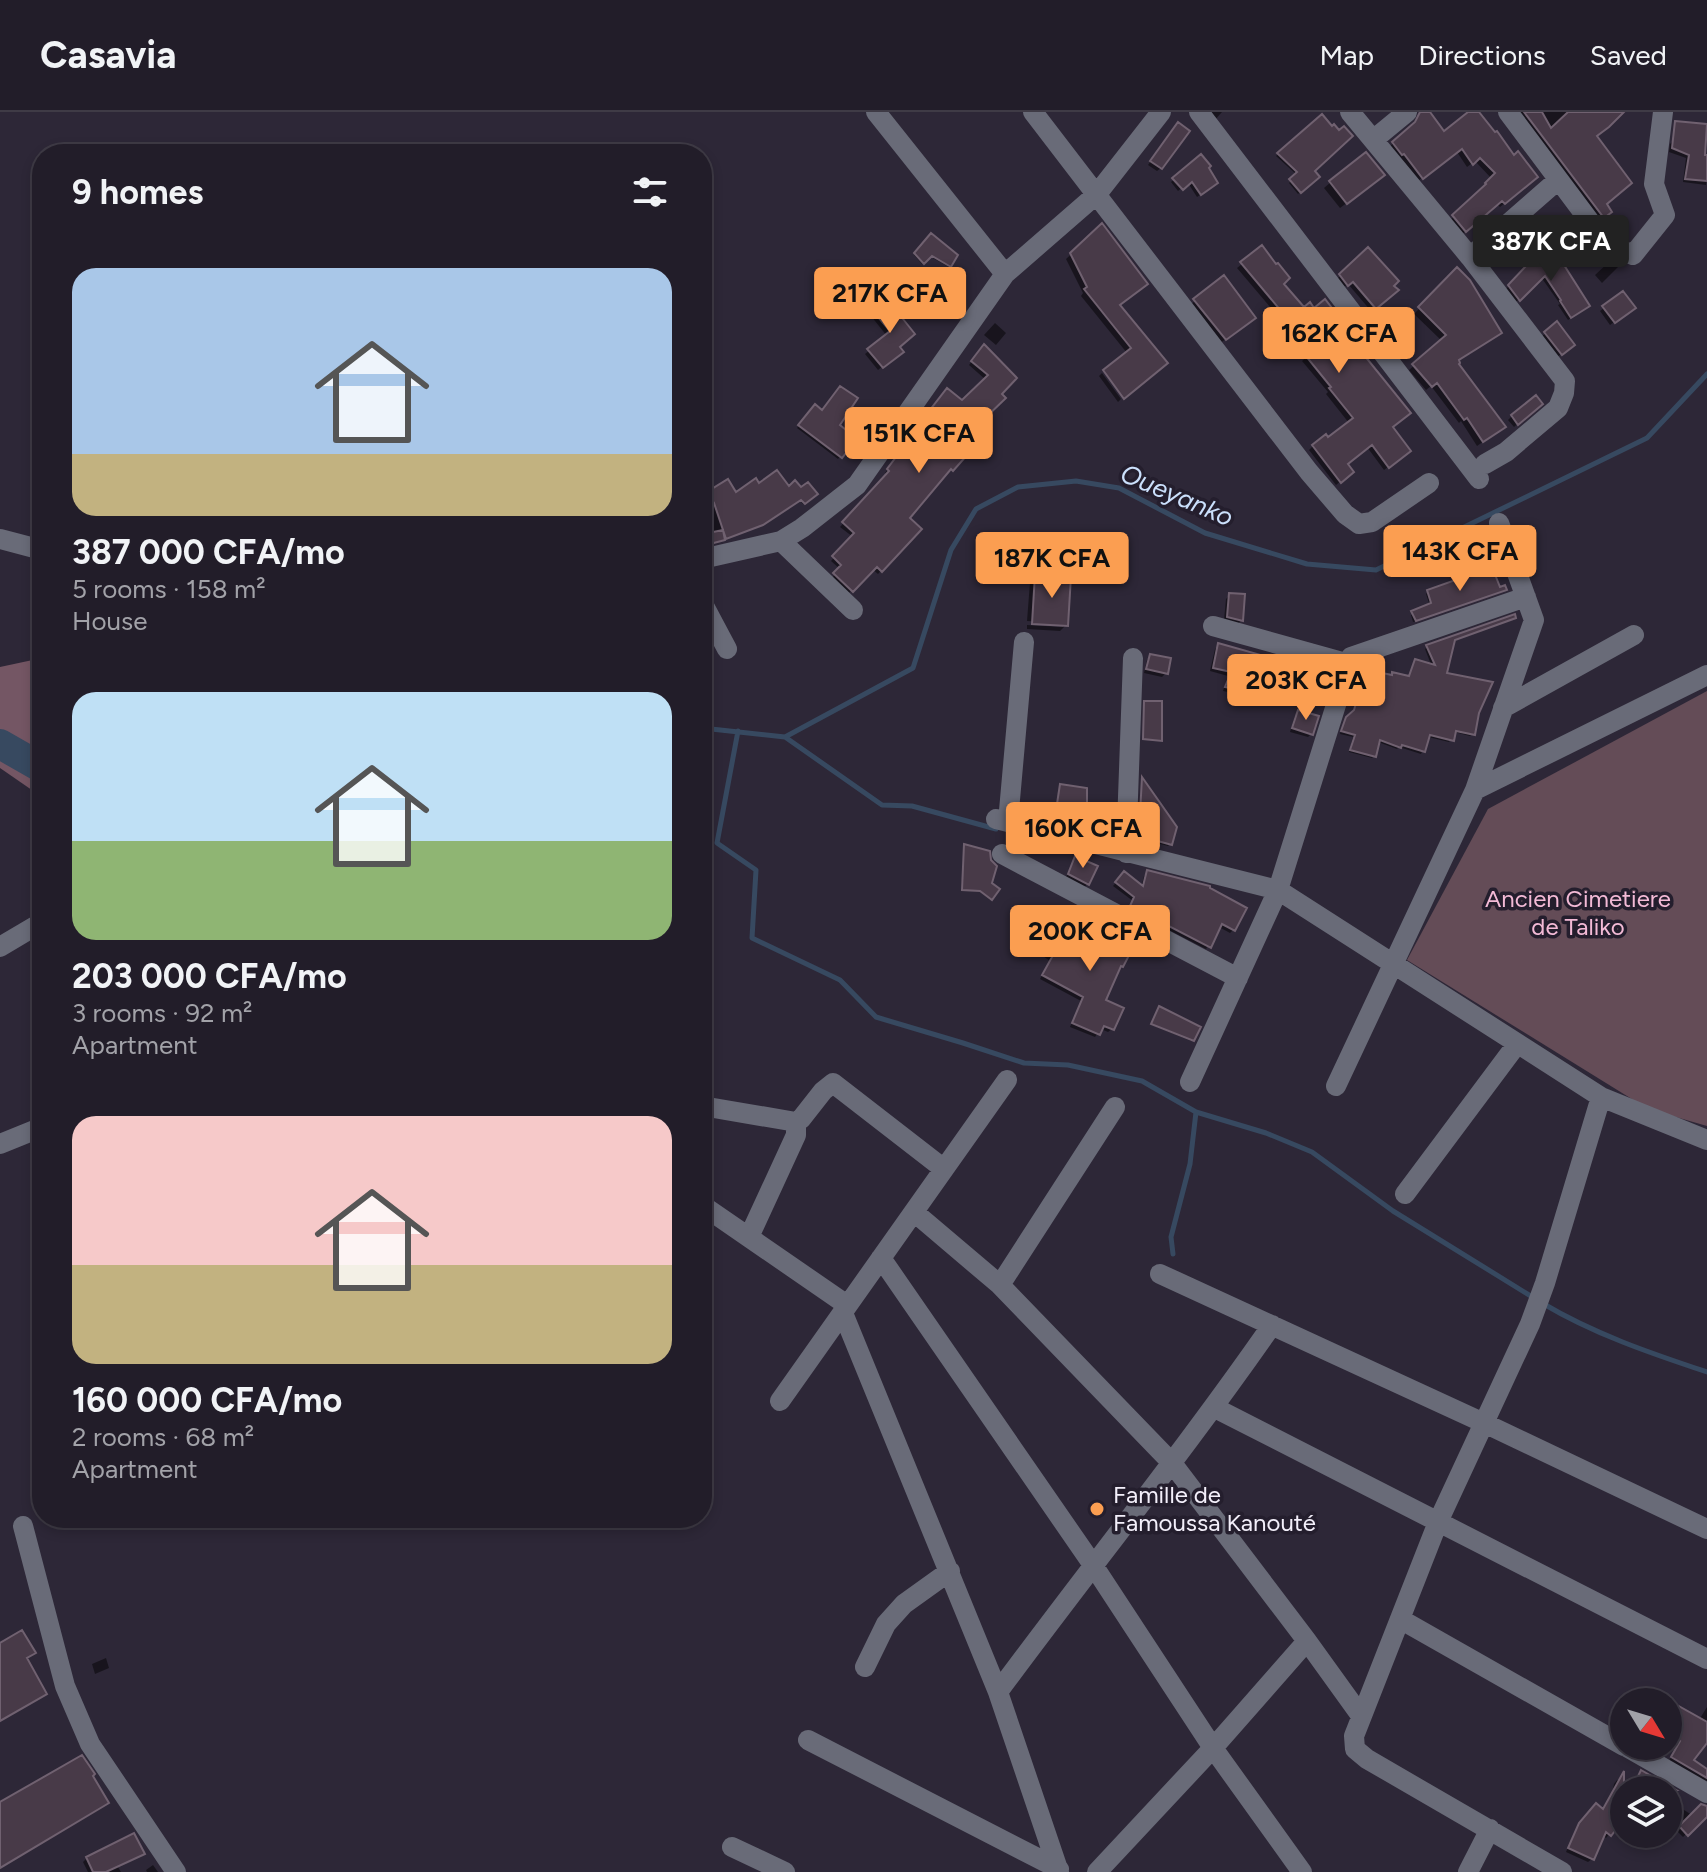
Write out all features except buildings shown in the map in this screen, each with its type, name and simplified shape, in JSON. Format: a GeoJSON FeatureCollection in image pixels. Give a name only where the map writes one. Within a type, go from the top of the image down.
{"type":"FeatureCollection","features":[{"type":"Feature","properties":{"kind":"street"},"geometry":{"type":"LineString","coordinates":[[876,112],[1005,274]]}},
{"type":"Feature","properties":{"kind":"street"},"geometry":{"type":"LineString","coordinates":[[1033,112],[1309,472],[1345,514],[1359,524],[1372,522],[1429,483]]}},
{"type":"Feature","properties":{"kind":"street"},"geometry":{"type":"LineString","coordinates":[[712,557],[781,541],[857,485],[1005,274],[1097,194],[1161,112]]}},
{"type":"Feature","properties":{"kind":"street"},"geometry":{"type":"LineString","coordinates":[[1199,112],[1482,472],[1558,408],[1565,381],[1470,257],[1350,112]]}},
{"type":"Feature","properties":{"kind":"street"},"geometry":{"type":"LineString","coordinates":[[1373,140],[1407,112]]}},
{"type":"Feature","properties":{"kind":"street"},"geometry":{"type":"LineString","coordinates":[[1508,112],[1606,243],[1633,255],[1665,215],[1654,184],[1663,112]]}},
{"type":"Feature","properties":{"kind":"street"},"geometry":{"type":"LineString","coordinates":[[1470,257],[1558,180]]}},
{"type":"Feature","properties":{"kind":"street"},"geometry":{"type":"LineString","coordinates":[[1336,1086],[1475,790],[1534,620],[1499,523]]}},
{"type":"Feature","properties":{"kind":"street"},"geometry":{"type":"LineString","coordinates":[[0,539],[32,547]]}},
{"type":"Feature","properties":{"kind":"street"},"geometry":{"type":"LineString","coordinates":[[781,541],[853,610]]}},
{"type":"Feature","properties":{"kind":"street"},"geometry":{"type":"LineString","coordinates":[[1190,1082],[1278,890],[1351,657],[1526,597]]}},
{"type":"Feature","properties":{"kind":"street"},"geometry":{"type":"LineString","coordinates":[[712,621],[727,649]]}},
{"type":"Feature","properties":{"kind":"street"},"geometry":{"type":"LineString","coordinates":[[1213,626],[1349,664]]}},
{"type":"Feature","properties":{"kind":"street"},"geometry":{"type":"LineString","coordinates":[[1503,708],[1634,635]]}},
{"type":"Feature","properties":{"kind":"street"},"geometry":{"type":"LineString","coordinates":[[1024,642],[1002,820],[1278,890],[1601,1097],[1707,1140]]}},
{"type":"Feature","properties":{"kind":"street"},"geometry":{"type":"LineString","coordinates":[[1126,853],[1133,658]]}},
{"type":"Feature","properties":{"kind":"street"},"geometry":{"type":"LineString","coordinates":[[1475,790],[1707,675]]}},
{"type":"Feature","properties":{"kind":"street"},"geometry":{"type":"LineString","coordinates":[[1002,854],[1238,978]]}},
{"type":"Feature","properties":{"kind":"street"},"geometry":{"type":"LineString","coordinates":[[0,947],[32,928]]}},
{"type":"Feature","properties":{"kind":"street"},"geometry":{"type":"LineString","coordinates":[[1405,1194],[1517,1044]]}},
{"type":"Feature","properties":{"kind":"street"},"geometry":{"type":"LineString","coordinates":[[780,1401],[1007,1080]]}},
{"type":"Feature","properties":{"kind":"street"},"geometry":{"type":"LineString","coordinates":[[712,1108],[796,1122],[833,1083],[944,1169]]}},
{"type":"Feature","properties":{"kind":"street"},"geometry":{"type":"LineString","coordinates":[[1562,1872],[1367,1759],[1355,1749],[1354,1736],[1438,1522],[1530,1324],[1601,1097]]}},
{"type":"Feature","properties":{"kind":"street"},"geometry":{"type":"LineString","coordinates":[[1000,1285],[1115,1107]]}},
{"type":"Feature","properties":{"kind":"street"},"geometry":{"type":"LineString","coordinates":[[749,1237],[796,1135],[796,1122]]}},
{"type":"Feature","properties":{"kind":"street"},"geometry":{"type":"LineString","coordinates":[[0,1144],[32,1131]]}},
{"type":"Feature","properties":{"kind":"street"},"geometry":{"type":"LineString","coordinates":[[712,1212],[845,1309],[998,1692],[1059,1870]]}},
{"type":"Feature","properties":{"kind":"street"},"geometry":{"type":"LineString","coordinates":[[914,1212],[1000,1285],[1172,1463],[1361,1716]]}},
{"type":"Feature","properties":{"kind":"street"},"geometry":{"type":"LineString","coordinates":[[881,1258],[1093,1565],[1213,1748],[1302,1872]]}},
{"type":"Feature","properties":{"kind":"street"},"geometry":{"type":"LineString","coordinates":[[1160,1274],[1707,1529]]}},
{"type":"Feature","properties":{"kind":"street"},"geometry":{"type":"LineString","coordinates":[[998,1692],[1215,1408],[1272,1325]]}},
{"type":"Feature","properties":{"kind":"street"},"geometry":{"type":"LineString","coordinates":[[1215,1408],[1707,1659]]}},
{"type":"Feature","properties":{"kind":"street"},"geometry":{"type":"LineString","coordinates":[[23,1526],[65,1686],[90,1744],[176,1872]]}},
{"type":"Feature","properties":{"kind":"street"},"geometry":{"type":"LineString","coordinates":[[865,1667],[886,1624],[904,1604],[950,1571]]}},
{"type":"Feature","properties":{"kind":"street"},"geometry":{"type":"LineString","coordinates":[[1400,1619],[1610,1738]]}},
{"type":"Feature","properties":{"kind":"street"},"geometry":{"type":"LineString","coordinates":[[1106,1869],[1307,1641]]}},
{"type":"Feature","properties":{"kind":"street"},"geometry":{"type":"LineString","coordinates":[[808,1740],[1059,1870]]}},
{"type":"Feature","properties":{"kind":"street"},"geometry":{"type":"LineString","coordinates":[[1649,1760],[1707,1793]]}},
{"type":"Feature","properties":{"kind":"street"},"geometry":{"type":"LineString","coordinates":[[1468,1872],[1490,1829]]}},
{"type":"Feature","properties":{"kind":"street"},"geometry":{"type":"LineString","coordinates":[[732,1847],[785,1872]]}},
{"type":"Feature","properties":{"kind":"green space","name":"Ancien Cimetiere de Taliko"},"geometry":{"type":"Polygon","coordinates":[[[1707,691],[1707,1126],[1648,1109],[1407,960],[1488,809],[1707,691]]]}},
{"type":"Feature","properties":{"kind":"shaded area"},"geometry":{"type":"Polygon","coordinates":[[[32,660],[32,790],[0,768],[0,667],[32,660]]]}},
{"type":"Feature","properties":{"kind":"waterway","name":"Oueyanko"},"geometry":{"type":"LineString","coordinates":[[712,729],[785,737],[913,668],[951,550],[976,509],[1018,487],[1076,481],[1119,488],[1205,533],[1307,564],[1376,570],[1647,438],[1707,374]]}},
{"type":"Feature","properties":{"kind":"waterway"},"geometry":{"type":"LineString","coordinates":[[738,731],[717,843],[756,870],[752,938],[840,980],[876,1017],[1024,1063],[1068,1065],[1142,1081],[1196,1112],[1266,1133],[1312,1152],[1393,1211],[1534,1298]]}},
{"type":"Feature","properties":{"kind":"waterway"},"geometry":{"type":"LineString","coordinates":[[785,737],[882,805],[912,806],[996,829]]}},
{"type":"Feature","properties":{"kind":"waterway"},"geometry":{"type":"LineString","coordinates":[[0,744],[32,762]]}},
{"type":"Feature","properties":{"kind":"waterway"},"geometry":{"type":"LineString","coordinates":[[1021,836],[1051,845]]}},
{"type":"Feature","properties":{"kind":"waterway"},"geometry":{"type":"LineString","coordinates":[[1173,1254],[1171,1237],[1190,1164],[1196,1112]]}},
{"type":"Feature","properties":{"kind":"waterway"},"geometry":{"type":"LineString","coordinates":[[1542,1303],[1602,1333],[1707,1372]]}},
{"type":"Feature","properties":{"kind":"place","name":"Famille de Famoussa Kanouté"},"geometry":{"type":"Point","coordinates":[1097,1509]}}]}
